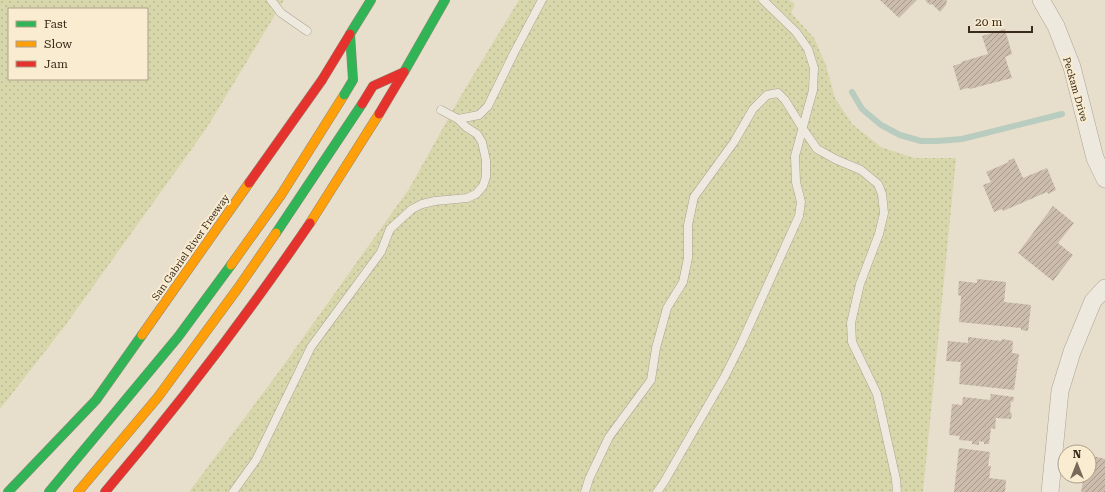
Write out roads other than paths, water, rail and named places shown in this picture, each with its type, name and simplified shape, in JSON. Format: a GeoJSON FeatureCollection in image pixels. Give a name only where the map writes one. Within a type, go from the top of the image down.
{"type":"FeatureCollection","features":[{"type":"Feature","properties":{"kind":"highway","name":"San Gabriel River Freeway"},"geometry":{"type":"LineString","coordinates":[[8,492],[96,400],[322,80],[371,0]]}},
{"type":"Feature","properties":{"kind":"highway"},"geometry":{"type":"LineString","coordinates":[[105,492],[163,422],[213,358],[320,207],[379,114],[445,0]]}},
{"type":"Feature","properties":{"kind":"highway"},"geometry":{"type":"LineString","coordinates":[[49,492],[178,337],[281,194],[353,80],[350,34]]}},
{"type":"Feature","properties":{"kind":"highway"},"geometry":{"type":"LineString","coordinates":[[78,492],[158,397],[294,206],[373,86],[404,72]]}},
{"type":"Feature","properties":{"kind":"street","name":"Peckam Drive"},"geometry":{"type":"LineString","coordinates":[[1041,0],[1056,26],[1072,67],[1095,158],[1105,179]]}},
{"type":"Feature","properties":{"kind":"street"},"geometry":{"type":"LineString","coordinates":[[1050,492],[1060,391],[1072,352],[1093,302],[1105,288]]}},
{"type":"Feature","properties":{"kind":"lane"},"geometry":{"type":"LineString","coordinates":[[271,0],[281,13],[307,31]]}},
{"type":"Feature","properties":{"kind":"lane"},"geometry":{"type":"LineString","coordinates":[[458,119],[479,115],[488,106],[514,51],[542,0]]}},
{"type":"Feature","properties":{"kind":"lane"},"geometry":{"type":"LineString","coordinates":[[657,492],[725,376],[799,216],[801,202],[796,182],[795,156],[813,90],[814,68],[808,49],[796,32],[763,0]]}},
{"type":"Feature","properties":{"kind":"lane"},"geometry":{"type":"LineString","coordinates":[[586,492],[589,479],[609,437],[651,380],[656,348],[667,308],[683,282],[688,258],[688,225],[694,197],[734,142],[753,109],[767,94],[778,93],[785,100],[817,149],[837,160],[861,170],[878,184],[882,194],[884,213],[880,234],[860,284],[851,323],[852,342],[877,394],[896,478],[897,492]]}},
{"type":"Feature","properties":{"kind":"lane"},"geometry":{"type":"LineString","coordinates":[[233,492],[256,460],[311,347],[381,252],[390,229],[412,209],[422,204],[435,201],[467,198],[476,194],[483,186],[486,177],[486,160],[482,142],[477,134],[466,127],[458,119],[441,110]]}},
{"type":"Feature","properties":{"kind":"waterway"},"geometry":{"type":"LineString","coordinates":[[852,92],[862,109],[881,125],[900,135],[921,141],[962,139],[1062,114]]}}]}
